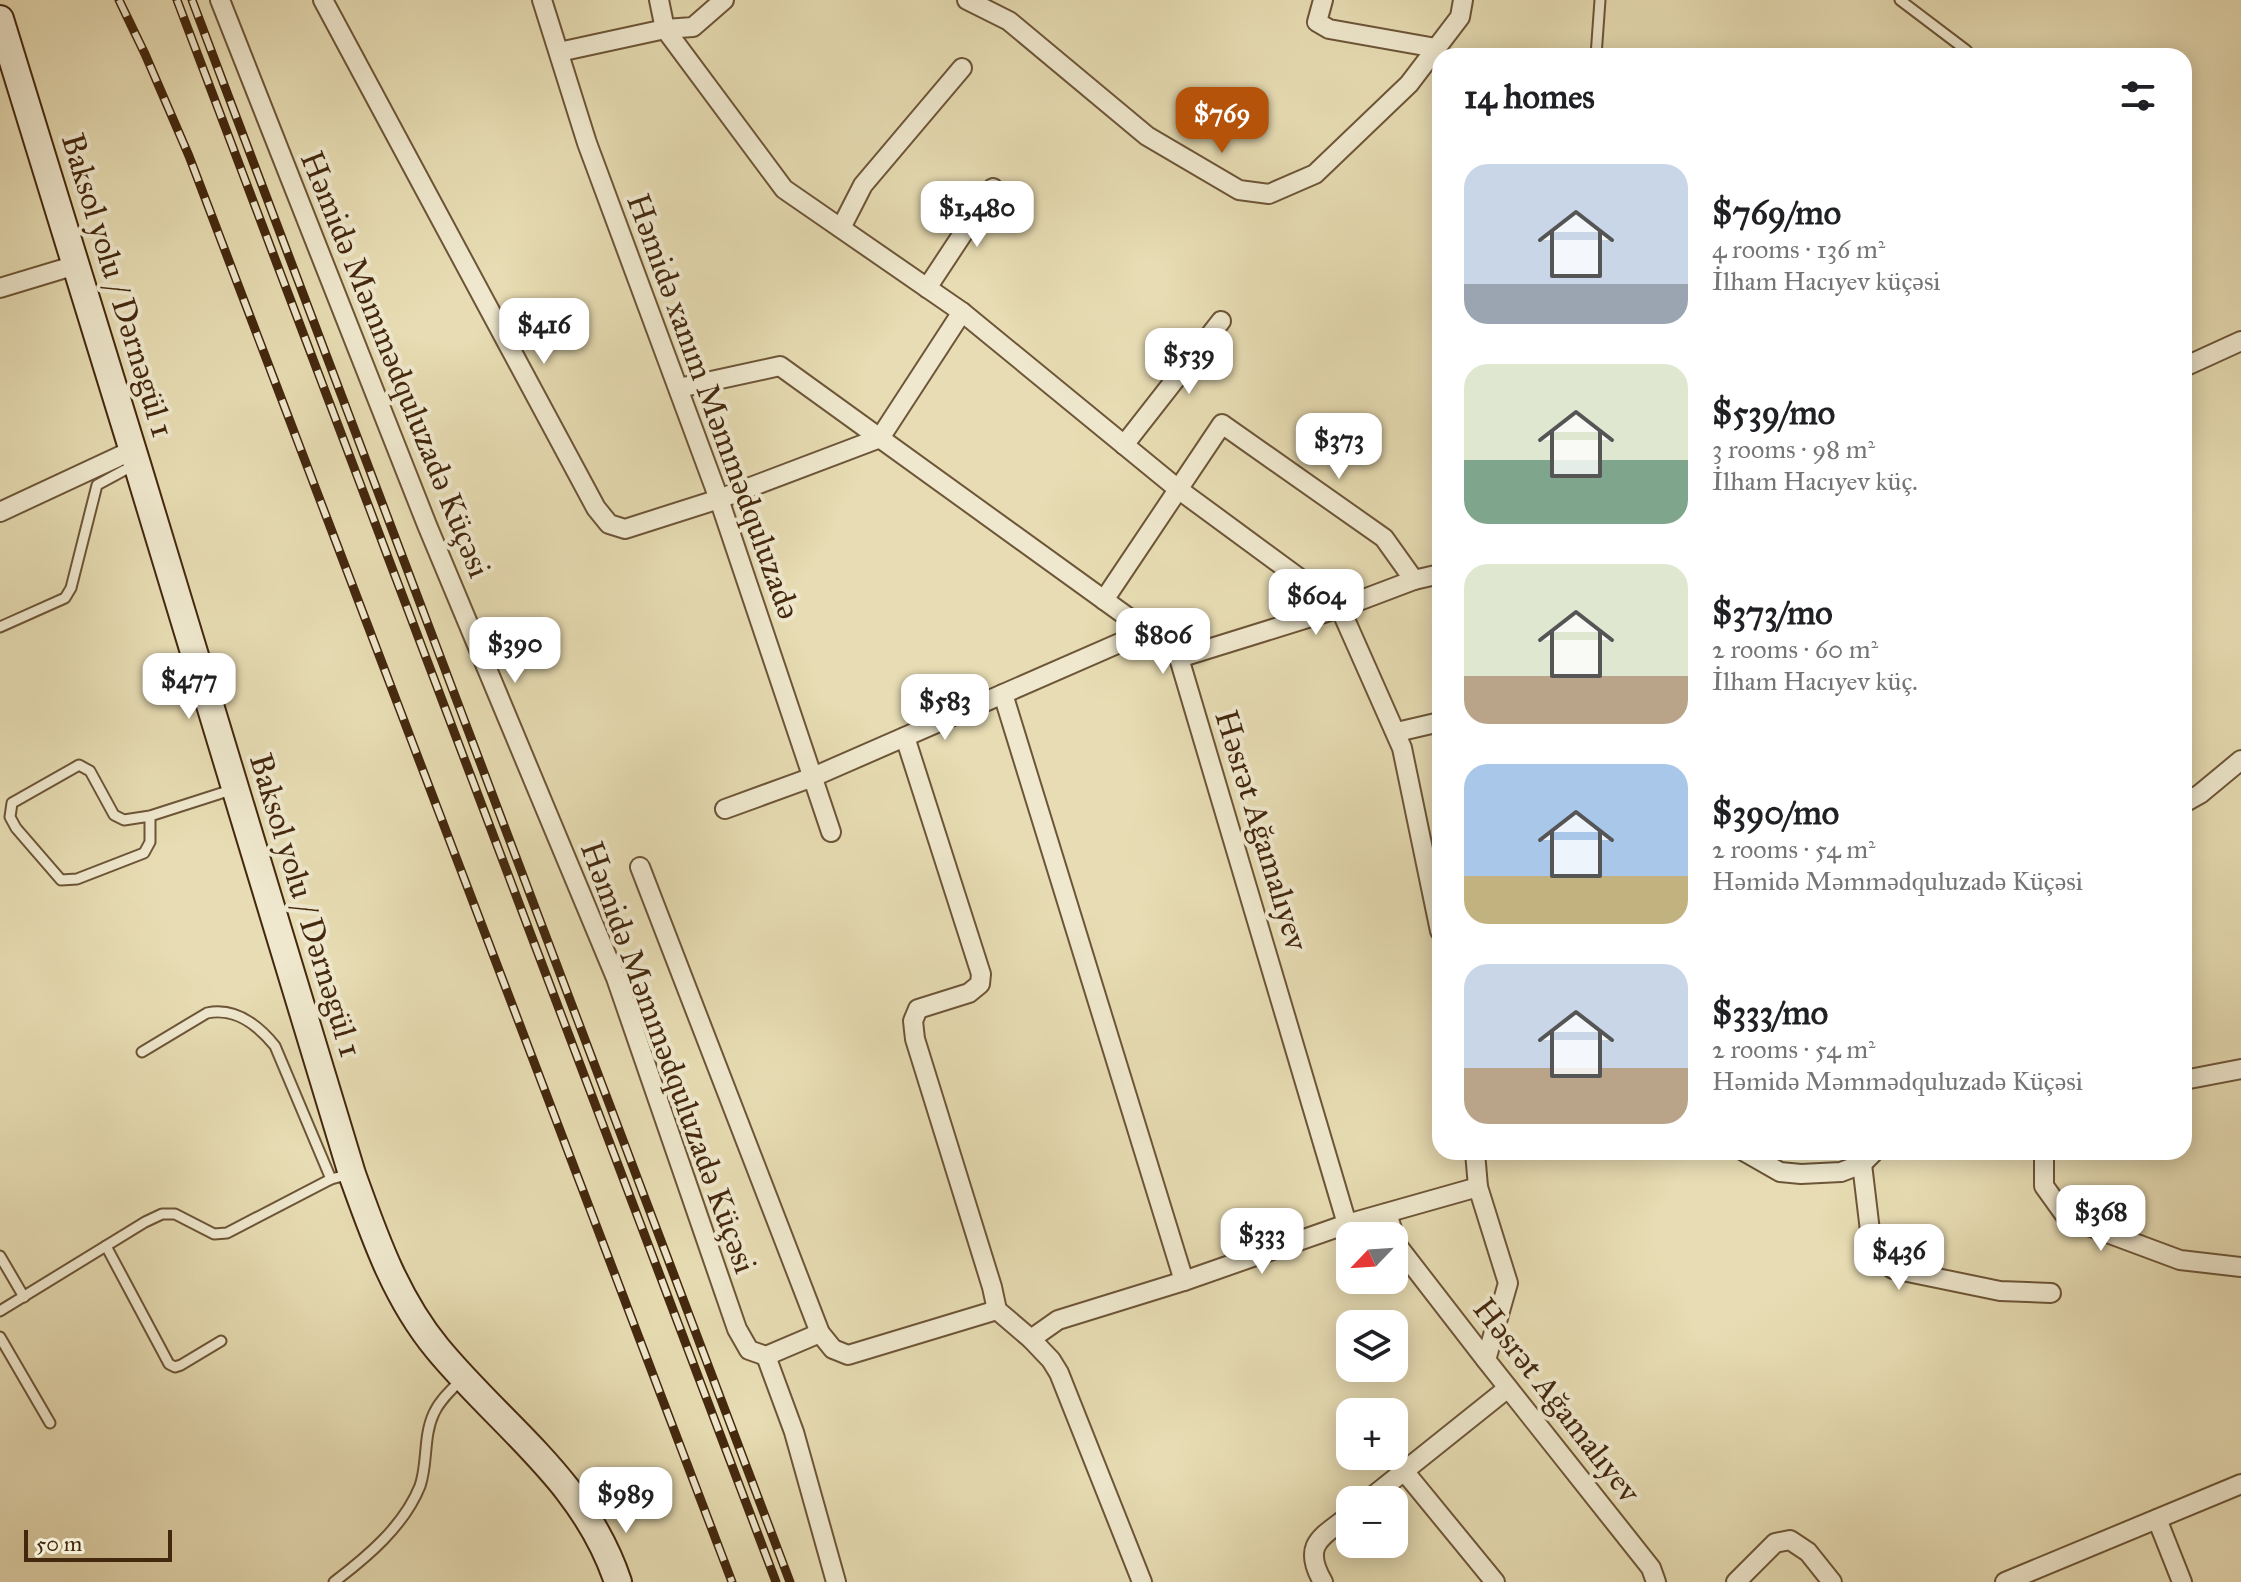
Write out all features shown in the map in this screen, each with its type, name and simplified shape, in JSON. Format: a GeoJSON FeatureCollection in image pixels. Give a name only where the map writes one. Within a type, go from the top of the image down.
{"type":"FeatureCollection","features":[{"type":"Feature","properties":{"kind":"main road","name":"Baksol yolu / Dərnəgül 1"},"geometry":{"type":"LineString","coordinates":[[0,19],[236,788],[342,1176],[405,1303],[429,1337],[562,1480],[583,1511]]}},
{"type":"Feature","properties":{"kind":"main road"},"geometry":{"type":"LineString","coordinates":[[583,1511],[604,1582]]}},
{"type":"Feature","properties":{"kind":"main road"},"geometry":{"type":"LineString","coordinates":[[583,1511],[604,1546],[618,1582]]}},
{"type":"Feature","properties":{"kind":"street","name":"Həmidə Məmmədquluzadə Küçəsi"},"geometry":{"type":"LineString","coordinates":[[220,0],[432,539],[616,978],[737,1329],[749,1350],[766,1356]]}},
{"type":"Feature","properties":{"kind":"street"},"geometry":{"type":"LineString","coordinates":[[323,0],[596,508],[609,524],[625,529],[719,499],[880,438],[962,312]]}},
{"type":"Feature","properties":{"kind":"street","name":"Həmidə xanım Məmmədquluzadə"},"geometry":{"type":"LineString","coordinates":[[542,0],[587,143],[719,499],[831,832]]}},
{"type":"Feature","properties":{"kind":"street"},"geometry":{"type":"LineString","coordinates":[[659,0],[665,29],[784,189],[962,312],[1178,489],[1340,608],[1397,732],[1432,892]]}},
{"type":"Feature","properties":{"kind":"street"},"geometry":{"type":"LineString","coordinates":[[559,52],[665,29],[693,27],[724,0]]}},
{"type":"Feature","properties":{"kind":"street"},"geometry":{"type":"LineString","coordinates":[[967,0],[1009,21],[1147,136],[1239,190],[1269,194],[1315,174],[1409,84],[1432,53]]}},
{"type":"Feature","properties":{"kind":"street"},"geometry":{"type":"LineString","coordinates":[[1323,0],[1317,22],[1329,29],[1436,48],[1460,17],[1463,0]]}},
{"type":"Feature","properties":{"kind":"street"},"geometry":{"type":"LineString","coordinates":[[841,228],[863,185],[962,68]]}},
{"type":"Feature","properties":{"kind":"street"},"geometry":{"type":"LineString","coordinates":[[927,288],[993,188]]}},
{"type":"Feature","properties":{"kind":"street"},"geometry":{"type":"LineString","coordinates":[[0,288],[76,265]]}},
{"type":"Feature","properties":{"kind":"street"},"geometry":{"type":"LineString","coordinates":[[1124,445],[1221,321]]}},
{"type":"Feature","properties":{"kind":"street"},"geometry":{"type":"LineString","coordinates":[[2192,363],[2241,341]]}},
{"type":"Feature","properties":{"kind":"street"},"geometry":{"type":"LineString","coordinates":[[679,388],[780,366],[1147,631],[1179,658],[1432,576]]}},
{"type":"Feature","properties":{"kind":"street"},"geometry":{"type":"LineString","coordinates":[[1104,600],[1222,424],[1384,538],[1414,580]]}},
{"type":"Feature","properties":{"kind":"street"},"geometry":{"type":"LineString","coordinates":[[0,512],[135,457]]}},
{"type":"Feature","properties":{"kind":"street"},"geometry":{"type":"LineString","coordinates":[[725,809],[813,777],[1147,631]]}},
{"type":"Feature","properties":{"kind":"street","name":"Həsrət Ağamalıyev"},"geometry":{"type":"LineString","coordinates":[[1179,658],[1346,1222]]}},
{"type":"Feature","properties":{"kind":"street"},"geometry":{"type":"LineString","coordinates":[[1003,694],[1184,1281]]}},
{"type":"Feature","properties":{"kind":"street"},"geometry":{"type":"LineString","coordinates":[[1397,732],[1432,724]]}},
{"type":"Feature","properties":{"kind":"street"},"geometry":{"type":"LineString","coordinates":[[905,737],[981,974],[980,984],[969,993],[918,1009],[913,1021],[915,1039],[997,1310],[1031,1339],[1059,1373],[1142,1582]]}},
{"type":"Feature","properties":{"kind":"street"},"geometry":{"type":"LineString","coordinates":[[2192,798],[2241,760]]}},
{"type":"Feature","properties":{"kind":"street","name":"Həmidə Məmmədquluzadə Küçəsi"},"geometry":{"type":"LineString","coordinates":[[640,867],[820,1333]]}},
{"type":"Feature","properties":{"kind":"street"},"geometry":{"type":"LineString","coordinates":[[2192,1078],[2241,1069]]}},
{"type":"Feature","properties":{"kind":"street"},"geometry":{"type":"LineString","coordinates":[[1476,1160],[1478,1187],[1508,1283],[1486,1360]]}},
{"type":"Feature","properties":{"kind":"street"},"geometry":{"type":"LineString","coordinates":[[1759,1160],[1780,1172],[1791,1173],[1841,1172],[1864,1160]]}},
{"type":"Feature","properties":{"kind":"street"},"geometry":{"type":"LineString","coordinates":[[1868,1160],[1873,1256],[1893,1269],[2000,1291],[2051,1293]]}},
{"type":"Feature","properties":{"kind":"street"},"geometry":{"type":"LineString","coordinates":[[2044,1160],[2044,1186],[2067,1218],[2180,1260],[2241,1267]]}},
{"type":"Feature","properties":{"kind":"street"},"geometry":{"type":"LineString","coordinates":[[1354,1222],[1478,1187]]}},
{"type":"Feature","properties":{"kind":"street","name":"Həsrət Ağamalıyev"},"geometry":{"type":"LineString","coordinates":[[1387,1213],[1397,1245],[1651,1568],[1656,1582]]}},
{"type":"Feature","properties":{"kind":"street"},"geometry":{"type":"LineString","coordinates":[[1031,1339],[1058,1320],[1184,1281],[1336,1228]]}},
{"type":"Feature","properties":{"kind":"street"},"geometry":{"type":"LineString","coordinates":[[836,1582],[794,1432],[766,1356],[820,1333],[833,1349],[848,1355],[997,1310]]}},
{"type":"Feature","properties":{"kind":"street"},"geometry":{"type":"LineString","coordinates":[[1385,1486],[1508,1388]]}},
{"type":"Feature","properties":{"kind":"street"},"geometry":{"type":"LineString","coordinates":[[1404,1471],[1495,1582]]}},
{"type":"Feature","properties":{"kind":"street"},"geometry":{"type":"LineString","coordinates":[[2005,1582],[2241,1484]]}},
{"type":"Feature","properties":{"kind":"street"},"geometry":{"type":"LineString","coordinates":[[2157,1519],[2182,1582]]}},
{"type":"Feature","properties":{"kind":"street"},"geometry":{"type":"LineString","coordinates":[[1323,1582],[1315,1568],[1313,1552],[1319,1539],[1336,1526]]}},
{"type":"Feature","properties":{"kind":"street"},"geometry":{"type":"LineString","coordinates":[[1736,1582],[1775,1543],[1790,1540],[1808,1552],[1832,1582]]}},
{"type":"Feature","properties":{"kind":"lane"},"geometry":{"type":"LineString","coordinates":[[1597,48],[1600,0]]}},
{"type":"Feature","properties":{"kind":"lane"},"geometry":{"type":"LineString","coordinates":[[1900,0],[1963,48]]}},
{"type":"Feature","properties":{"kind":"lane"},"geometry":{"type":"LineString","coordinates":[[0,627],[65,598],[71,588],[97,485],[135,457]]}},
{"type":"Feature","properties":{"kind":"lane"},"geometry":{"type":"LineString","coordinates":[[150,816],[150,842],[144,853],[77,879],[61,880],[10,817],[12,803],[79,765],[90,771],[114,815],[124,820],[150,816],[236,788]]}},
{"type":"Feature","properties":{"kind":"lane"},"geometry":{"type":"LineString","coordinates":[[0,1311],[162,1214],[175,1214],[214,1234],[227,1233],[342,1176],[275,1046],[260,1027],[229,1012],[207,1013],[142,1052]]}},
{"type":"Feature","properties":{"kind":"lane"},"geometry":{"type":"LineString","coordinates":[[106,1246],[169,1364],[175,1367],[181,1365],[221,1341]]}},
{"type":"Feature","properties":{"kind":"lane"},"geometry":{"type":"LineString","coordinates":[[0,1256],[24,1297]]}},
{"type":"Feature","properties":{"kind":"lane"},"geometry":{"type":"LineString","coordinates":[[0,1337],[50,1423]]}},
{"type":"Feature","properties":{"kind":"lane"},"geometry":{"type":"LineString","coordinates":[[334,1582],[397,1526],[408,1510],[421,1483],[429,1427],[434,1414],[463,1377]]}},
{"type":"Feature","properties":{"kind":"railway"},"geometry":{"type":"LineString","coordinates":[[119,0],[189,156],[732,1582]]}},
{"type":"Feature","properties":{"kind":"railway"},"geometry":{"type":"LineString","coordinates":[[177,0],[776,1582]]}},
{"type":"Feature","properties":{"kind":"railway"},"geometry":{"type":"LineString","coordinates":[[192,0],[790,1582]]}}]}
